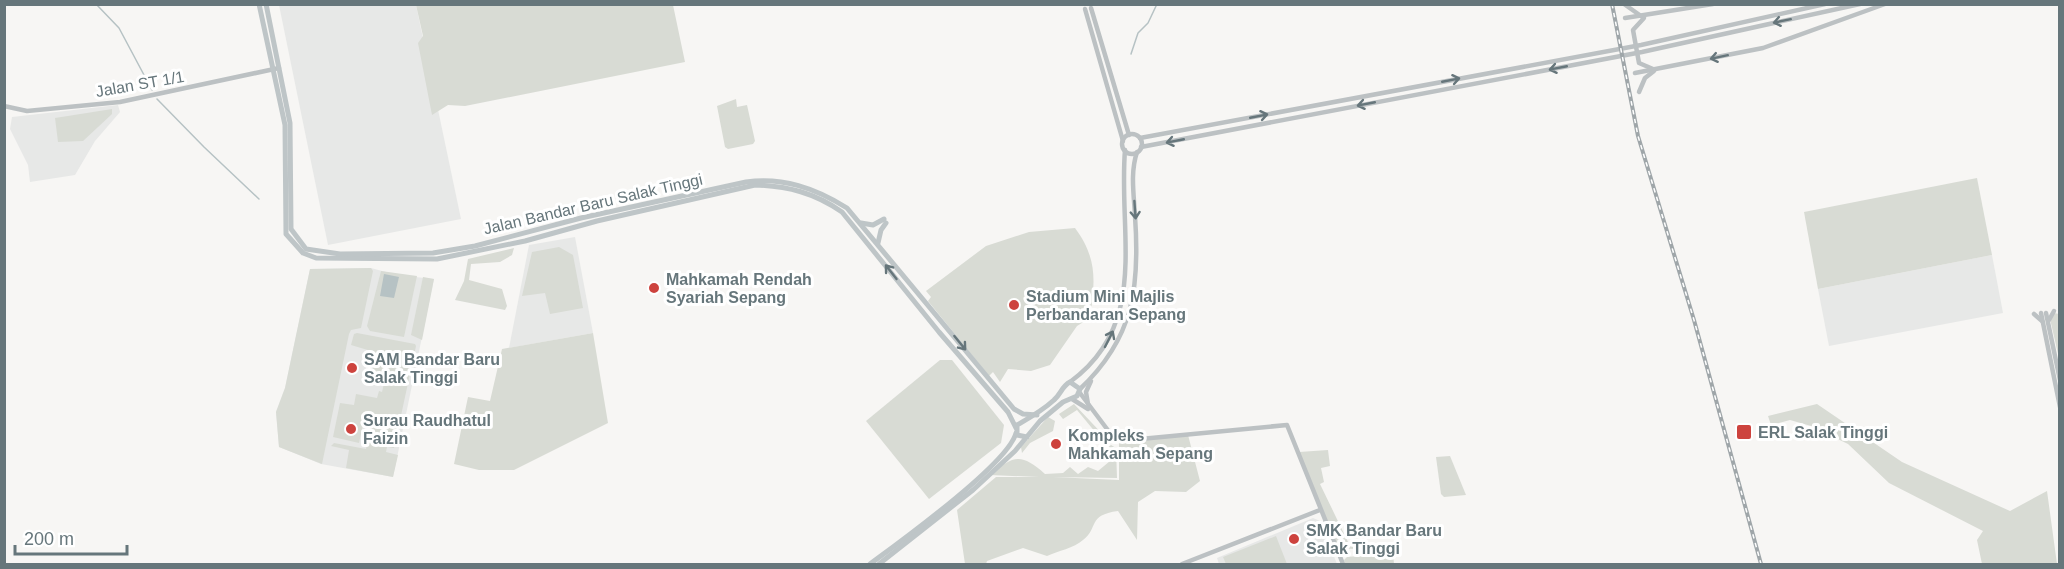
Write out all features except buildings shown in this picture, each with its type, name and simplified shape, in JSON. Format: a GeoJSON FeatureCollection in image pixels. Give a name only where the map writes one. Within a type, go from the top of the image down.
{"type":"FeatureCollection","features":[{"type":"Feature","properties":{"kind":"main road","name":"Jalan Bandar Baru Salak Tinggi"},"geometry":{"type":"LineString","coordinates":[[259,4],[290,123],[291,229],[300,244],[316,252],[433,253],[475,246],[581,218],[765,180],[802,186],[825,194],[847,208],[1014,409],[1023,414],[1037,415]]}},
{"type":"Feature","properties":{"kind":"main road","name":"Jalan Bandar Baru Salak Tinggi"},"geometry":{"type":"LineString","coordinates":[[266,4],[285,125],[286,234],[303,254],[316,258],[437,259],[525,241],[597,221],[755,185],[776,185],[802,191],[824,199],[842,212],[1008,412],[1016,430]]}},
{"type":"Feature","properties":{"kind":"main road"},"geometry":{"type":"LineString","coordinates":[[860,223],[873,225],[885,221],[878,245]]}},
{"type":"Feature","properties":{"kind":"main road"},"geometry":{"type":"LineString","coordinates":[[916,303],[923,297]]}},
{"type":"Feature","properties":{"kind":"main road"},"geometry":{"type":"LineString","coordinates":[[870,564],[966,489],[1010,447],[1016,430],[1058,397],[1064,386],[1070,382],[1080,391],[1046,416],[1027,438],[973,490],[879,564]]}},
{"type":"Feature","properties":{"kind":"main road"},"geometry":{"type":"LineString","coordinates":[[1016,430],[1021,438],[1027,438]]}},
{"type":"Feature","properties":{"kind":"street"},"geometry":{"type":"LineString","coordinates":[[1624,4],[1635,14],[1647,17]]}},
{"type":"Feature","properties":{"kind":"street"},"geometry":{"type":"LineString","coordinates":[[1625,18],[1647,17],[1713,4]]}},
{"type":"Feature","properties":{"kind":"street"},"geometry":{"type":"LineString","coordinates":[[1129,135],[1140,138],[1641,45],[1825,4]]}},
{"type":"Feature","properties":{"kind":"street"},"geometry":{"type":"LineString","coordinates":[[1343,564],[1287,425],[1130,440],[1110,433],[1088,406],[1080,391],[1114,350],[1132,309],[1137,269],[1132,177],[1137,152],[1141,147],[1642,52],[1860,4]]}},
{"type":"Feature","properties":{"kind":"street"},"geometry":{"type":"LineString","coordinates":[[1635,74],[1763,48],[1885,4]]}},
{"type":"Feature","properties":{"kind":"street"},"geometry":{"type":"LineString","coordinates":[[1070,382],[1086,370],[1102,352],[1120,313],[1126,263],[1125,150],[1088,8],[1129,135]]}},
{"type":"Feature","properties":{"kind":"street"},"geometry":{"type":"LineString","coordinates":[[1647,17],[1635,26],[1633,40],[1638,63],[1643,67],[1656,70]]}},
{"type":"Feature","properties":{"kind":"street","name":"Jalan ST 1/1"},"geometry":{"type":"LineString","coordinates":[[4,106],[27,111],[120,102],[276,69]]}},
{"type":"Feature","properties":{"kind":"street"},"geometry":{"type":"LineString","coordinates":[[1639,92],[1645,78],[1656,70]]}},
{"type":"Feature","properties":{"kind":"street"},"geometry":{"type":"LineString","coordinates":[[1123,141],[1129,135]]}},
{"type":"Feature","properties":{"kind":"street"},"geometry":{"type":"LineString","coordinates":[[1140,138],[1141,147]]}},
{"type":"Feature","properties":{"kind":"street"},"geometry":{"type":"LineString","coordinates":[[1125,150],[1130,153],[1137,152]]}},
{"type":"Feature","properties":{"kind":"street"},"geometry":{"type":"LineString","coordinates":[[2048,322],[2054,311]]}},
{"type":"Feature","properties":{"kind":"street"},"geometry":{"type":"LineString","coordinates":[[2060,380],[2048,322],[2043,313],[2042,321],[2060,407]]}},
{"type":"Feature","properties":{"kind":"street"},"geometry":{"type":"LineString","coordinates":[[2034,315],[2042,321]]}},
{"type":"Feature","properties":{"kind":"street"},"geometry":{"type":"LineString","coordinates":[[1088,406],[1087,388],[1094,376]]}},
{"type":"Feature","properties":{"kind":"street"},"geometry":{"type":"LineString","coordinates":[[1071,399],[1093,413]]}},
{"type":"Feature","properties":{"kind":"street"},"geometry":{"type":"LineString","coordinates":[[1182,564],[1320,510]]}},
{"type":"Feature","properties":{"kind":"shaded area"},"geometry":{"type":"Polygon","coordinates":[[[279,5],[416,5],[461,219],[328,245],[279,5]]]}},
{"type":"Feature","properties":{"kind":"shaded area"},"geometry":{"type":"Polygon","coordinates":[[[416,5],[673,5],[685,62],[465,106],[448,105],[432,115],[418,43],[423,36],[416,5]]]}},
{"type":"Feature","properties":{"kind":"shaded area"},"geometry":{"type":"Polygon","coordinates":[[[736,99],[737,107],[747,105],[755,141],[753,144],[728,149],[725,147],[717,106],[736,99]]]}},
{"type":"Feature","properties":{"kind":"shaded area"},"geometry":{"type":"Polygon","coordinates":[[[118,105],[120,112],[95,141],[75,175],[30,182],[28,165],[10,129],[12,117],[118,105]]]}},
{"type":"Feature","properties":{"kind":"shaded area"},"geometry":{"type":"Polygon","coordinates":[[[112,109],[112,114],[83,141],[58,142],[55,118],[112,109]]]}},
{"type":"Feature","properties":{"kind":"shaded area"},"geometry":{"type":"Polygon","coordinates":[[[1977,178],[1992,255],[1818,289],[1804,212],[1977,178]]]}},
{"type":"Feature","properties":{"kind":"shaded area","name":"Stadium Mini Majlis Perbandaran Sepang"},"geometry":{"type":"Polygon","coordinates":[[[1075,228],[1088,250],[1093,271],[1090,318],[1077,326],[1050,365],[1031,371],[1008,369],[1000,382],[993,372],[989,376],[928,301],[931,297],[926,291],[986,246],[1029,232],[1075,228]]]}},
{"type":"Feature","properties":{"kind":"shaded area"},"geometry":{"type":"Polygon","coordinates":[[[575,237],[593,333],[509,348],[529,245],[575,237]]]}},
{"type":"Feature","properties":{"kind":"shaded area"},"geometry":{"type":"Polygon","coordinates":[[[559,247],[573,255],[583,308],[550,314],[545,293],[522,296],[532,252],[559,247]]]}},
{"type":"Feature","properties":{"kind":"shaded area"},"geometry":{"type":"Polygon","coordinates":[[[514,248],[512,255],[500,262],[471,264],[469,280],[502,289],[507,306],[505,310],[455,300],[464,281],[468,259],[514,248]]]}},
{"type":"Feature","properties":{"kind":"shaded area"},"geometry":{"type":"Polygon","coordinates":[[[1992,255],[2003,313],[1829,346],[1818,289],[1992,255]]]}},
{"type":"Feature","properties":{"kind":"shaded area","name":"SAM Bandar Baru Salak Tinggi"},"geometry":{"type":"Polygon","coordinates":[[[371,268],[397,275],[434,279],[393,477],[321,464],[279,447],[276,412],[285,388],[310,269],[371,268]]]}},
{"type":"Feature","properties":{"kind":"shaded area"},"geometry":{"type":"Polygon","coordinates":[[[371,268],[373,271],[361,328],[351,330],[349,334],[322,464],[279,447],[276,412],[285,388],[310,269],[371,268]]]}},
{"type":"Feature","properties":{"kind":"shaded area"},"geometry":{"type":"Polygon","coordinates":[[[381,271],[417,276],[404,337],[370,331],[367,326],[381,271]]]}},
{"type":"Feature","properties":{"kind":"shaded area"},"geometry":{"type":"Polygon","coordinates":[[[384,274],[399,277],[394,298],[380,296],[384,274]]]}},
{"type":"Feature","properties":{"kind":"shaded area"},"geometry":{"type":"Polygon","coordinates":[[[423,277],[434,279],[422,340],[411,335],[423,277]]]}},
{"type":"Feature","properties":{"kind":"shaded area"},"geometry":{"type":"Polygon","coordinates":[[[2054,313],[2059,314],[2059,358],[2050,319],[2054,313]]]}},
{"type":"Feature","properties":{"kind":"shaded area"},"geometry":{"type":"Polygon","coordinates":[[[593,333],[608,423],[514,470],[479,470],[454,464],[468,397],[490,401],[502,349],[593,333]]]}},
{"type":"Feature","properties":{"kind":"shaded area"},"geometry":{"type":"Polygon","coordinates":[[[354,334],[416,346],[394,448],[387,447],[386,452],[398,455],[393,477],[346,468],[349,450],[331,446],[334,443],[366,449],[372,422],[364,420],[359,443],[333,437],[340,403],[354,405],[356,394],[377,398],[379,391],[382,392],[385,379],[366,375],[371,351],[351,345],[354,334]]]}},
{"type":"Feature","properties":{"kind":"shaded area"},"geometry":{"type":"Polygon","coordinates":[[[940,360],[952,360],[1004,425],[1001,443],[929,499],[866,421],[940,360]]]}},
{"type":"Feature","properties":{"kind":"shaded area"},"geometry":{"type":"Polygon","coordinates":[[[1074,404],[1108,440],[1113,441],[1112,443],[1103,446],[1096,433],[1077,410],[1063,419],[1059,414],[1074,404]]]}},
{"type":"Feature","properties":{"kind":"shaded area"},"geometry":{"type":"Polygon","coordinates":[[[1817,404],[1902,462],[2010,511],[2047,491],[2057,564],[1982,564],[1977,540],[1983,531],[1889,483],[1848,444],[1811,426],[1790,420],[1771,425],[1768,416],[1817,404]]]}},
{"type":"Feature","properties":{"kind":"shaded area"},"geometry":{"type":"Polygon","coordinates":[[[1048,417],[1055,421],[1053,431],[1030,443],[1022,453],[1021,447],[1048,417]]]}},
{"type":"Feature","properties":{"kind":"shaded area"},"geometry":{"type":"Polygon","coordinates":[[[1188,435],[1200,481],[1186,492],[1155,491],[1138,502],[1137,540],[1118,511],[1108,513],[1098,519],[1088,535],[1079,543],[1047,556],[1023,548],[987,561],[986,564],[965,564],[957,510],[996,477],[1039,477],[990,475],[1005,463],[1018,459],[1023,460],[1030,462],[1045,474],[1063,473],[1070,467],[1078,474],[1088,467],[1098,471],[1110,461],[1110,454],[1106,449],[1111,445],[1116,448],[1117,478],[1053,477],[1119,480],[1119,442],[1188,435]]]}},
{"type":"Feature","properties":{"kind":"shaded area"},"geometry":{"type":"Polygon","coordinates":[[[1328,450],[1330,466],[1321,468],[1324,482],[1320,484],[1349,544],[1354,545],[1355,549],[1337,548],[1299,452],[1328,450]]]}},
{"type":"Feature","properties":{"kind":"shaded area"},"geometry":{"type":"Polygon","coordinates":[[[1450,456],[1466,495],[1444,497],[1441,494],[1436,457],[1450,456]]]}},
{"type":"Feature","properties":{"kind":"shaded area","name":"SMK Bandar Baru Salak Tinggi"},"geometry":{"type":"Polygon","coordinates":[[[1313,518],[1320,521],[1337,564],[1219,564],[1217,558],[1313,518]]]}},
{"type":"Feature","properties":{"kind":"shaded area"},"geometry":{"type":"Polygon","coordinates":[[[1276,536],[1287,564],[1226,564],[1223,557],[1276,536]]]}},
{"type":"Feature","properties":{"kind":"shaded area"},"geometry":{"type":"Polygon","coordinates":[[[1393,553],[1394,564],[1345,564],[1344,560],[1347,557],[1393,553]]]}},
{"type":"Feature","properties":{"kind":"waterway"},"geometry":{"type":"LineString","coordinates":[[96,4],[119,28],[152,90]]}},
{"type":"Feature","properties":{"kind":"waterway"},"geometry":{"type":"LineString","coordinates":[[1131,54],[1138,33],[1148,23],[1157,4]]}},
{"type":"Feature","properties":{"kind":"waterway"},"geometry":{"type":"LineString","coordinates":[[157,99],[259,199]]}},
{"type":"Feature","properties":{"kind":"railway"},"geometry":{"type":"LineString","coordinates":[[1612,4],[1638,136],[1694,320],[1761,564]]}},
{"type":"Feature","properties":{"kind":"place","name":"Mahkamah Rendah Syariah Sepang"},"geometry":{"type":"Point","coordinates":[654,288]}},
{"type":"Feature","properties":{"kind":"place","name":"Stadium Mini Majlis Perbandaran Sepang"},"geometry":{"type":"Point","coordinates":[1014,305]}},
{"type":"Feature","properties":{"kind":"place","name":"SAM Bandar Baru Salak Tinggi"},"geometry":{"type":"Point","coordinates":[352,368]}},
{"type":"Feature","properties":{"kind":"place","name":"Surau Raudhatul Faizin"},"geometry":{"type":"Point","coordinates":[351,429]}},
{"type":"Feature","properties":{"kind":"place","name":"ERL Salak Tinggi"},"geometry":{"type":"Point","coordinates":[1744,432]}},
{"type":"Feature","properties":{"kind":"place","name":"Kompleks Mahkamah Sepang"},"geometry":{"type":"Point","coordinates":[1056,444]}},
{"type":"Feature","properties":{"kind":"place","name":"SMK Bandar Baru Salak Tinggi"},"geometry":{"type":"Point","coordinates":[1294,539]}}]}
